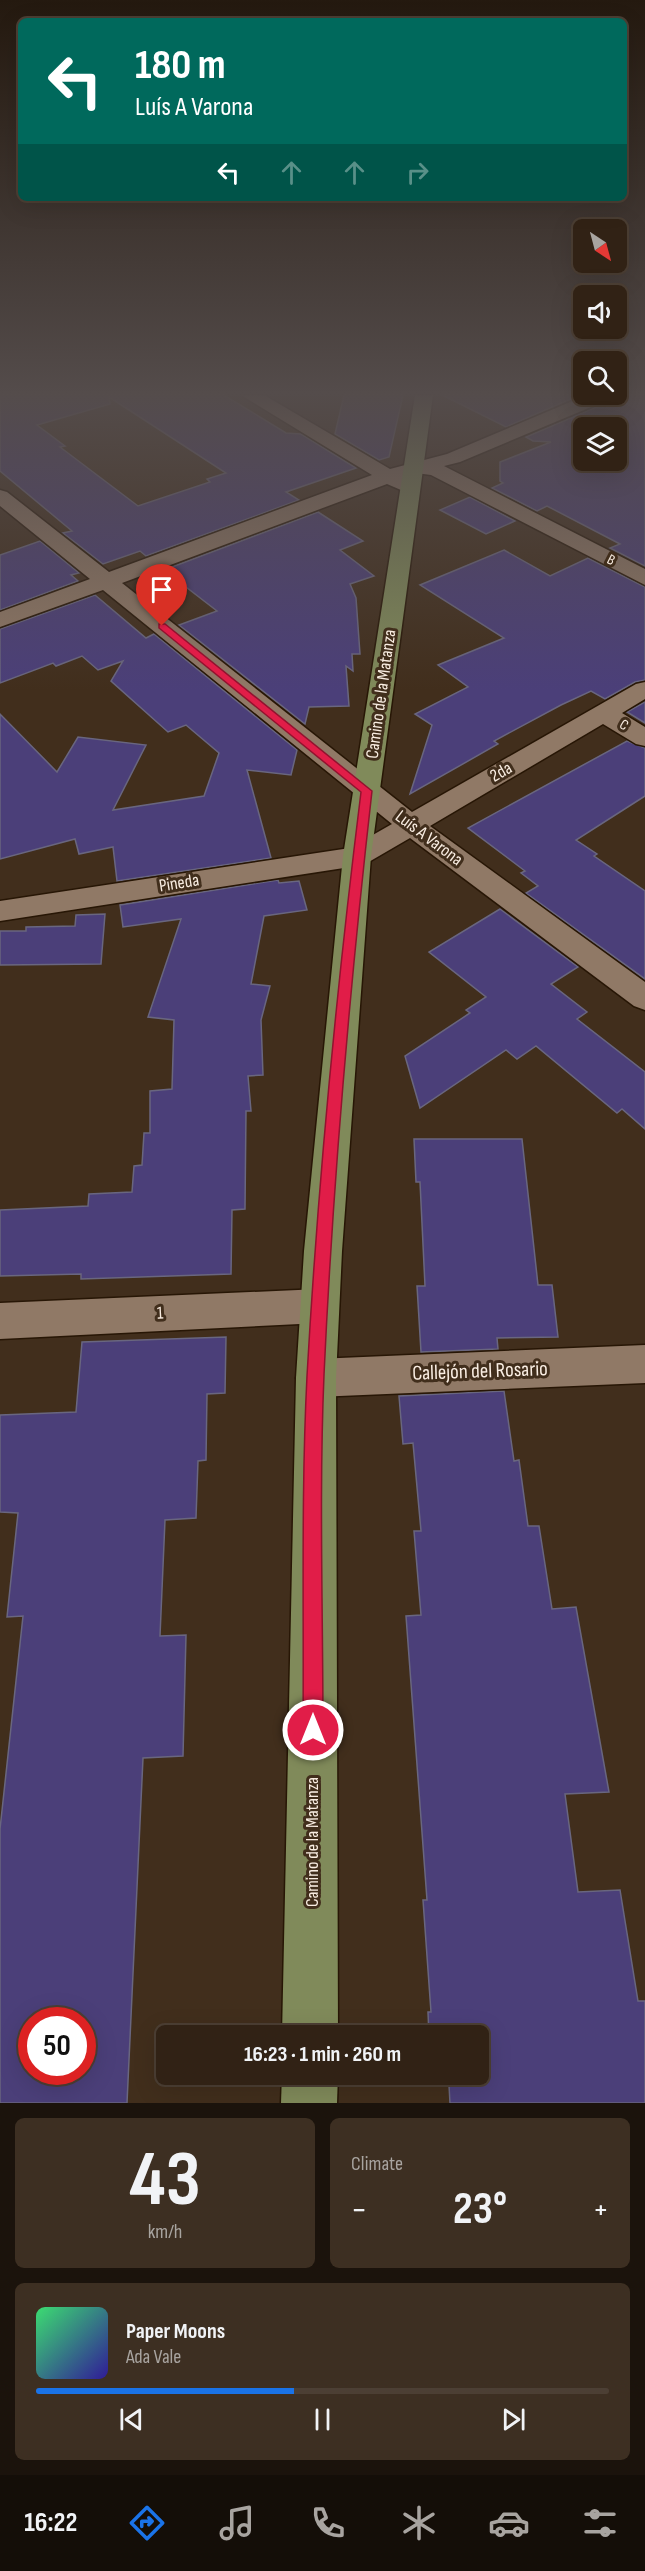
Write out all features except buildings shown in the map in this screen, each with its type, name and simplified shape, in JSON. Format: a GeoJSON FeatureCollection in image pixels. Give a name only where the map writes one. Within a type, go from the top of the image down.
{"type":"FeatureCollection","features":[{"type":"Feature","properties":{"kind":"main road","name":"Camino de la Matanza"},"geometry":{"type":"LineString","coordinates":[[310,2025],[316,1378],[320,1306],[357,856],[402,493]]}},
{"type":"Feature","properties":{"kind":"main road"},"geometry":{"type":"LineString","coordinates":[[309,2103],[310,2085]]}},
{"type":"Feature","properties":{"kind":"street"},"geometry":{"type":"LineString","coordinates":[[0,620],[360,493]]}},
{"type":"Feature","properties":{"kind":"street","name":"B"},"geometry":{"type":"LineString","coordinates":[[481,493],[645,578]]}},
{"type":"Feature","properties":{"kind":"street","name":"Luís A Varona"},"geometry":{"type":"LineString","coordinates":[[0,496],[366,791],[645,999]]}},
{"type":"Feature","properties":{"kind":"street","name":"2da"},"geometry":{"type":"LineString","coordinates":[[357,856],[645,689]]}},
{"type":"Feature","properties":{"kind":"street","name":"C"},"geometry":{"type":"LineString","coordinates":[[603,713],[645,738]]}},
{"type":"Feature","properties":{"kind":"street","name":"Pineda"},"geometry":{"type":"LineString","coordinates":[[0,910],[357,856]]}},
{"type":"Feature","properties":{"kind":"street","name":"1"},"geometry":{"type":"LineString","coordinates":[[0,1321],[320,1306]]}},
{"type":"Feature","properties":{"kind":"street","name":"Callejón del Rosario"},"geometry":{"type":"LineString","coordinates":[[316,1378],[645,1364]]}},
{"type":"Feature","properties":{"kind":"route"},"geometry":{"type":"LineString","coordinates":[[162,626],[366,791],[357,856],[323,1251],[316,1378],[313,1730]]}}]}
